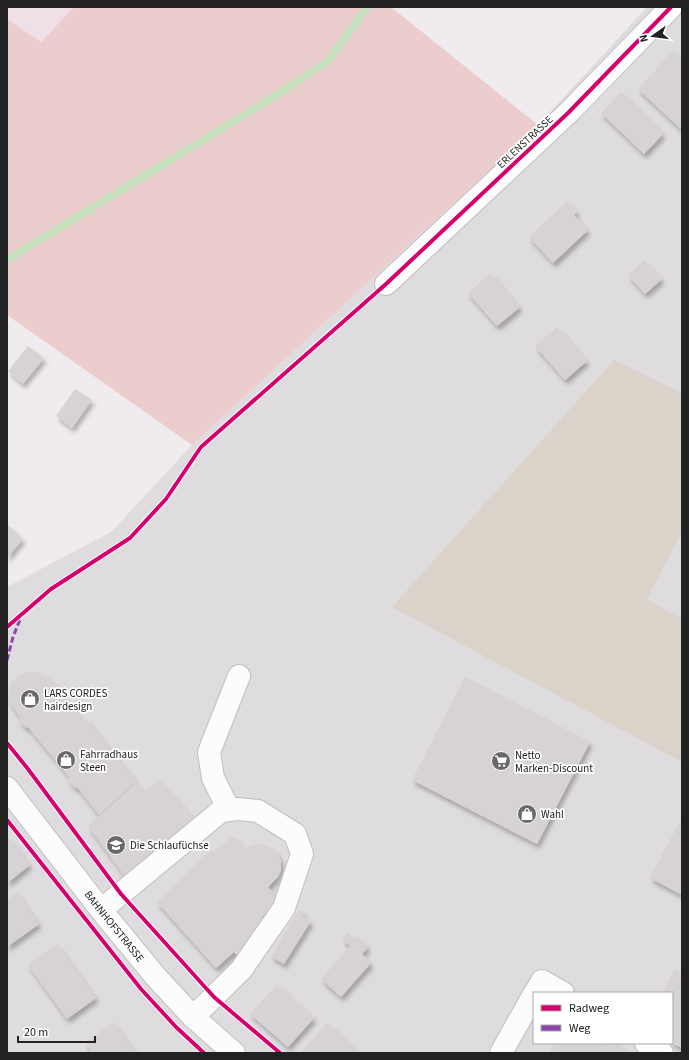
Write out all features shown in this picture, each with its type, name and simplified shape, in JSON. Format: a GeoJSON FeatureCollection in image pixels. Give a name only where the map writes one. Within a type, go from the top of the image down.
{"type":"FeatureCollection","features":[{"type":"Feature","properties":{"kind":"street","name":"ERLENSTRASSE"},"geometry":{"type":"LineString","coordinates":[[386,284],[568,113],[670,7]]}},
{"type":"Feature","properties":{"kind":"street"},"geometry":{"type":"LineString","coordinates":[[230,810],[214,778],[209,752],[240,676]]}},
{"type":"Feature","properties":{"kind":"street","name":"BAHNHOFSTRASSE"},"geometry":{"type":"LineString","coordinates":[[7,788],[101,910],[156,977],[193,1017],[234,1053]]}},
{"type":"Feature","properties":{"kind":"street"},"geometry":{"type":"LineString","coordinates":[[101,910],[220,811],[237,809],[258,811],[295,834],[302,854],[284,908],[241,970],[193,1017]]}},
{"type":"Feature","properties":{"kind":"street"},"geometry":{"type":"LineString","coordinates":[[535,992],[542,981],[561,992]]}},
{"type":"Feature","properties":{"kind":"street"},"geometry":{"type":"LineString","coordinates":[[501,1053],[533,996]]}},
{"type":"Feature","properties":{"kind":"street"},"geometry":{"type":"LineString","coordinates":[[648,1044],[662,1053]]}},
{"type":"Feature","properties":{"kind":"shaded area"},"geometry":{"type":"Polygon","coordinates":[[[7,7],[74,7],[41,42],[7,19],[7,7]]]}},
{"type":"Feature","properties":{"kind":"shaded area"},"geometry":{"type":"Polygon","coordinates":[[[74,7],[391,7],[538,125],[192,445],[7,315],[7,19],[41,42],[74,7]]]}},
{"type":"Feature","properties":{"kind":"shaded area"},"geometry":{"type":"Polygon","coordinates":[[[647,7],[682,7],[682,1053],[7,1053],[7,587],[111,532],[192,445],[538,125],[647,7]]]}},
{"type":"Feature","properties":{"kind":"shaded area"},"geometry":{"type":"Polygon","coordinates":[[[614,360],[682,393],[682,532],[647,599],[682,619],[682,762],[392,607],[614,360]]]}},
{"type":"Feature","properties":{"kind":"shaded area"},"geometry":{"type":"Polygon","coordinates":[[[619,748],[682,780],[682,800],[637,884],[682,910],[682,948],[660,992],[533,992],[533,1044],[550,1044],[545,1053],[408,1053],[394,1043],[484,846],[553,879],[619,748]]]}},
{"type":"Feature","properties":{"kind":"shaded area"},"geometry":{"type":"Polygon","coordinates":[[[39,803],[95,871],[87,877],[32,809],[39,803]]]}},
{"type":"Feature","properties":{"kind":"building"},"geometry":{"type":"Polygon","coordinates":[[[673,51],[682,60],[682,130],[638,89],[673,51]]]}},
{"type":"Feature","properties":{"kind":"building"},"geometry":{"type":"Polygon","coordinates":[[[621,92],[663,134],[644,154],[601,113],[621,92]]]}},
{"type":"Feature","properties":{"kind":"building"},"geometry":{"type":"Polygon","coordinates":[[[567,201],[577,212],[574,215],[588,230],[553,263],[529,237],[567,201]]]}},
{"type":"Feature","properties":{"kind":"building"},"geometry":{"type":"Polygon","coordinates":[[[644,260],[662,279],[645,294],[628,275],[644,260]]]}},
{"type":"Feature","properties":{"kind":"building"},"geometry":{"type":"Polygon","coordinates":[[[490,273],[520,307],[497,326],[468,293],[490,273]]]}},
{"type":"Feature","properties":{"kind":"building"},"geometry":{"type":"Polygon","coordinates":[[[557,327],[587,361],[565,380],[535,346],[557,327]]]}},
{"type":"Feature","properties":{"kind":"building"},"geometry":{"type":"Polygon","coordinates":[[[28,346],[44,358],[23,384],[8,371],[28,346]]]}},
{"type":"Feature","properties":{"kind":"building"},"geometry":{"type":"Polygon","coordinates":[[[75,389],[92,400],[72,428],[56,416],[75,389]]]}},
{"type":"Feature","properties":{"kind":"building"},"geometry":{"type":"Polygon","coordinates":[[[7,526],[9,526],[23,539],[7,558],[7,526]]]}},
{"type":"Feature","properties":{"kind":"building"},"geometry":{"type":"Polygon","coordinates":[[[32,671],[41,673],[48,678],[83,721],[86,719],[136,782],[99,815],[77,787],[75,788],[68,780],[70,778],[28,727],[26,728],[19,720],[21,718],[10,703],[8,694],[12,681],[19,675],[32,671]]]}},
{"type":"Feature","properties":{"kind":"building","name":"Netto Marken-Discount"},"geometry":{"type":"Polygon","coordinates":[[[465,677],[590,742],[537,844],[412,780],[465,677]]]}},
{"type":"Feature","properties":{"kind":"building"},"geometry":{"type":"Polygon","coordinates":[[[159,780],[194,820],[127,879],[88,826],[136,783],[144,792],[159,780]]]}},
{"type":"Feature","properties":{"kind":"building"},"geometry":{"type":"Polygon","coordinates":[[[682,817],[682,895],[650,878],[682,817]]]}},
{"type":"Feature","properties":{"kind":"building"},"geometry":{"type":"Polygon","coordinates":[[[7,836],[30,865],[7,883],[7,836]]]}},
{"type":"Feature","properties":{"kind":"building"},"geometry":{"type":"Polygon","coordinates":[[[233,836],[245,849],[252,845],[261,844],[272,848],[278,854],[281,861],[281,870],[278,877],[268,887],[280,901],[262,917],[264,919],[243,947],[246,950],[238,956],[234,952],[216,968],[157,902],[212,850],[214,852],[233,836]]]}},
{"type":"Feature","properties":{"kind":"building"},"geometry":{"type":"Polygon","coordinates":[[[17,893],[39,924],[7,947],[7,900],[17,893]]]}},
{"type":"Feature","properties":{"kind":"building"},"geometry":{"type":"Polygon","coordinates":[[[299,910],[304,912],[302,916],[311,921],[284,964],[271,956],[299,910]]]}},
{"type":"Feature","properties":{"kind":"building"},"geometry":{"type":"Polygon","coordinates":[[[348,933],[355,940],[358,937],[368,947],[362,954],[371,963],[341,997],[321,979],[350,946],[342,939],[348,933]]]}},
{"type":"Feature","properties":{"kind":"building"},"geometry":{"type":"Polygon","coordinates":[[[57,944],[96,998],[67,1019],[28,965],[57,944]]]}},
{"type":"Feature","properties":{"kind":"building"},"geometry":{"type":"Polygon","coordinates":[[[675,969],[682,973],[682,1048],[673,1044],[673,992],[663,992],[675,969]]]}},
{"type":"Feature","properties":{"kind":"building"},"geometry":{"type":"Polygon","coordinates":[[[277,984],[314,1018],[288,1047],[250,1014],[277,984]]]}},
{"type":"Feature","properties":{"kind":"building"},"geometry":{"type":"Polygon","coordinates":[[[113,1022],[136,1053],[92,1053],[85,1043],[113,1022]]]}},
{"type":"Feature","properties":{"kind":"building"},"geometry":{"type":"Polygon","coordinates":[[[327,1023],[360,1053],[300,1053],[327,1023]]]}},
{"type":"Feature","properties":{"kind":"building"},"geometry":{"type":"Polygon","coordinates":[[[554,1044],[604,1044],[609,1047],[611,1044],[616,1044],[630,1053],[549,1053],[554,1044]]]}},
{"type":"Feature","properties":{"kind":"waterway"},"geometry":{"type":"LineString","coordinates":[[7,260],[280,93],[328,61],[367,7]]}},
{"type":"Feature","properties":{"kind":"marked path"},"geometry":{"type":"LineString","coordinates":[[7,660],[13,637],[21,617]]}},
{"type":"Feature","properties":{"kind":"cycle path"},"geometry":{"type":"LineString","coordinates":[[7,627],[51,589],[130,538],[166,499],[201,447],[386,284],[568,113],[671,7]]}},
{"type":"Feature","properties":{"kind":"cycle path"},"geometry":{"type":"LineString","coordinates":[[7,743],[121,894],[214,997],[280,1053]]}},
{"type":"Feature","properties":{"kind":"cycle path"},"geometry":{"type":"LineString","coordinates":[[7,820],[141,989],[176,1027],[204,1053]]}},
{"type":"Feature","properties":{"kind":"place","name":"LARS CORDES hairdesign"},"geometry":{"type":"Point","coordinates":[30,699]}},
{"type":"Feature","properties":{"kind":"place","name":"Fahrradhaus Steen"},"geometry":{"type":"Point","coordinates":[66,760]}},
{"type":"Feature","properties":{"kind":"place","name":"Netto Marken-Discount"},"geometry":{"type":"Point","coordinates":[501,761]}},
{"type":"Feature","properties":{"kind":"place","name":"Wahl"},"geometry":{"type":"Point","coordinates":[527,814]}},
{"type":"Feature","properties":{"kind":"place","name":"Die Schlaufüchse"},"geometry":{"type":"Point","coordinates":[116,845]}}]}
